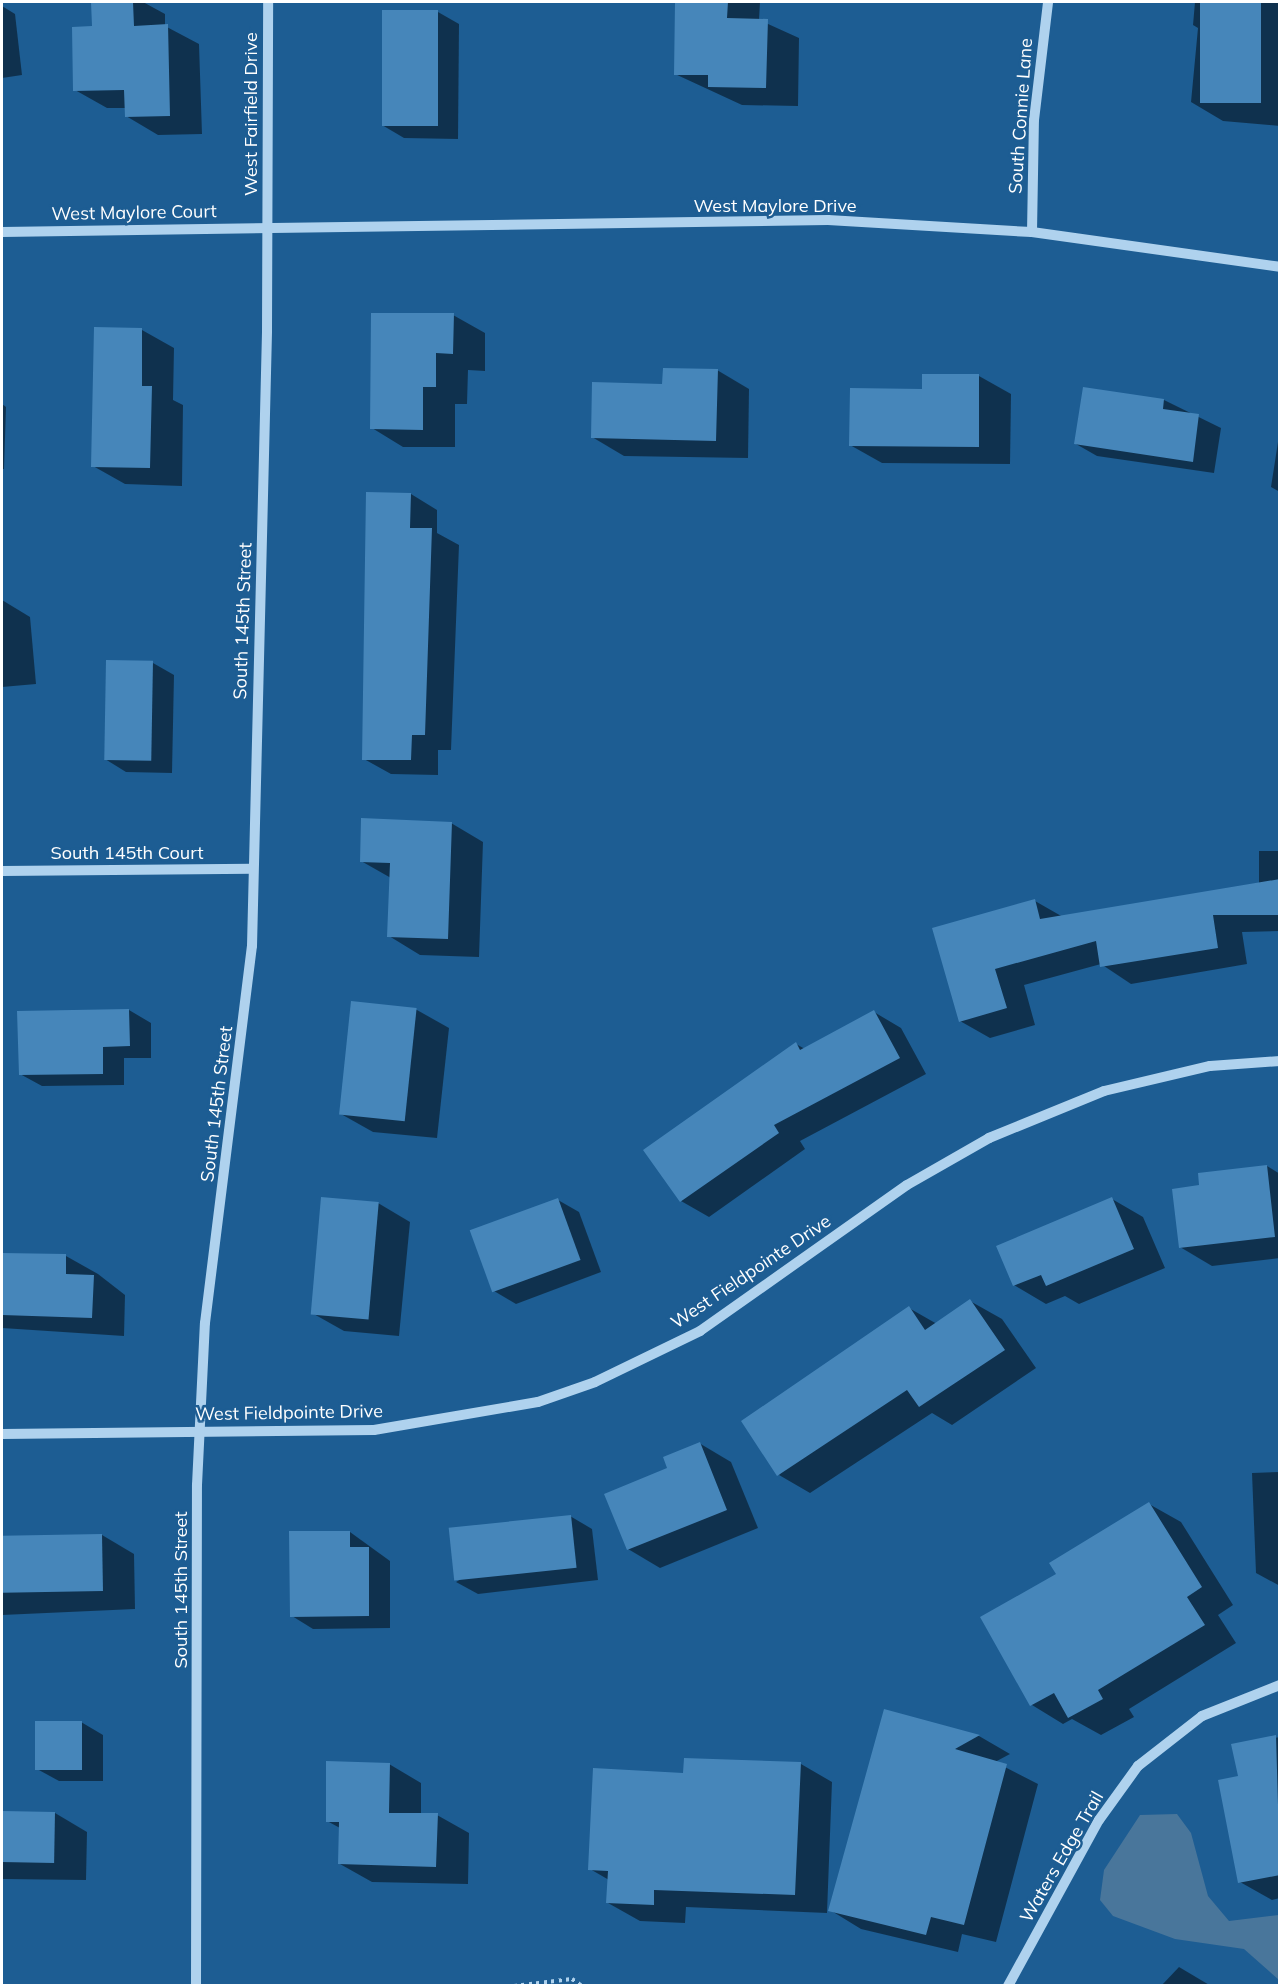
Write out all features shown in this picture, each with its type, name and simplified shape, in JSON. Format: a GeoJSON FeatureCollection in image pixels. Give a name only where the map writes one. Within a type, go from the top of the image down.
{"type":"FeatureCollection","features":[{"type":"Feature","properties":{"kind":"street","name":"West Fairfield Drive"},"geometry":{"type":"LineString","coordinates":[[267,226],[268,2]]}},
{"type":"Feature","properties":{"kind":"street","name":"South Connie Lane"},"geometry":{"type":"LineString","coordinates":[[1032,232],[1034,120],[1048,2]]}},
{"type":"Feature","properties":{"kind":"street","name":"West Maylore Drive"},"geometry":{"type":"LineString","coordinates":[[267,226],[828,220],[1032,232],[1280,267]]}},
{"type":"Feature","properties":{"kind":"street","name":"West Maylore Court"},"geometry":{"type":"LineString","coordinates":[[2,232],[267,226]]}},
{"type":"Feature","properties":{"kind":"street","name":"South 145th Street"},"geometry":{"type":"LineString","coordinates":[[196,1986],[200,1432],[205,1323],[252,946],[267,226]]}},
{"type":"Feature","properties":{"kind":"street","name":"South 145th Court"},"geometry":{"type":"LineString","coordinates":[[2,871],[252,869]]}},
{"type":"Feature","properties":{"kind":"street","name":"West Fieldpointe Drive"},"geometry":{"type":"LineString","coordinates":[[2,1434],[374,1430],[538,1402],[595,1382],[700,1330],[907,1185],[989,1138],[1104,1091],[1210,1066],[1280,1061]]}},
{"type":"Feature","properties":{"kind":"street","name":"Waters Edge Trail"},"geometry":{"type":"LineString","coordinates":[[1008,1986],[1099,1820],[1137,1766],[1202,1716],[1280,1685]]}},
{"type":"Feature","properties":{"kind":"path"},"geometry":{"type":"LineString","coordinates":[[514,1986],[572,1979],[582,1986]]}},
{"type":"Feature","properties":{"kind":"water"},"geometry":{"type":"Polygon","coordinates":[[[1177,1814],[1191,1833],[1208,1896],[1229,1921],[1279,1915],[1279,1980],[1244,1949],[1175,1939],[1113,1916],[1100,1900],[1104,1870],[1140,1815],[1177,1814]]]}},
{"type":"Feature","properties":{"kind":"building"},"geometry":{"type":"Polygon","coordinates":[[[91,2],[133,2],[134,26],[168,24],[170,116],[125,117],[124,90],[73,91],[72,27],[92,26],[91,2]]]}},
{"type":"Feature","properties":{"kind":"building"},"geometry":{"type":"Polygon","coordinates":[[[675,2],[728,2],[727,18],[768,19],[766,88],[708,87],[708,75],[674,75],[675,2]]]}},
{"type":"Feature","properties":{"kind":"building"},"geometry":{"type":"Polygon","coordinates":[[[1200,2],[1261,2],[1261,103],[1200,103],[1200,2]]]}},
{"type":"Feature","properties":{"kind":"building"},"geometry":{"type":"Polygon","coordinates":[[[382,10],[438,10],[438,126],[382,126],[382,10]]]}},
{"type":"Feature","properties":{"kind":"building"},"geometry":{"type":"Polygon","coordinates":[[[371,313],[454,313],[453,354],[436,353],[436,387],[423,387],[423,430],[370,429],[371,313]]]}},
{"type":"Feature","properties":{"kind":"building"},"geometry":{"type":"Polygon","coordinates":[[[94,327],[142,328],[142,386],[152,386],[150,468],[91,467],[94,327]]]}},
{"type":"Feature","properties":{"kind":"building"},"geometry":{"type":"Polygon","coordinates":[[[663,368],[718,369],[716,441],[591,438],[592,382],[662,384],[663,368]]]}},
{"type":"Feature","properties":{"kind":"building"},"geometry":{"type":"Polygon","coordinates":[[[922,374],[979,374],[979,447],[849,446],[850,388],[922,389],[922,374]]]}},
{"type":"Feature","properties":{"kind":"building"},"geometry":{"type":"Polygon","coordinates":[[[1083,387],[1164,399],[1163,409],[1199,414],[1193,462],[1074,444],[1083,387]]]}},
{"type":"Feature","properties":{"kind":"building"},"geometry":{"type":"Polygon","coordinates":[[[366,492],[411,493],[410,528],[432,528],[425,735],[412,735],[411,760],[362,760],[366,492]]]}},
{"type":"Feature","properties":{"kind":"building"},"geometry":{"type":"Polygon","coordinates":[[[106,660],[153,661],[151,761],[104,760],[106,660]]]}},
{"type":"Feature","properties":{"kind":"building"},"geometry":{"type":"Polygon","coordinates":[[[361,818],[452,822],[448,939],[387,937],[390,863],[360,862],[361,818]]]}},
{"type":"Feature","properties":{"kind":"building"},"geometry":{"type":"Polygon","coordinates":[[[1280,879],[1280,915],[1213,915],[1218,948],[1100,967],[1096,941],[995,969],[1007,1008],[959,1022],[932,928],[1035,899],[1040,919],[1280,879]]]}},
{"type":"Feature","properties":{"kind":"building"},"geometry":{"type":"Polygon","coordinates":[[[351,1001],[417,1008],[405,1121],[339,1114],[351,1001]]]}},
{"type":"Feature","properties":{"kind":"building"},"geometry":{"type":"Polygon","coordinates":[[[129,1009],[130,1046],[103,1047],[103,1074],[19,1075],[17,1011],[129,1009]]]}},
{"type":"Feature","properties":{"kind":"building"},"geometry":{"type":"Polygon","coordinates":[[[874,1010],[900,1058],[774,1125],[779,1133],[680,1202],[643,1150],[796,1042],[800,1050],[874,1010]]]}},
{"type":"Feature","properties":{"kind":"building"},"geometry":{"type":"Polygon","coordinates":[[[1267,1165],[1275,1237],[1179,1248],[1172,1189],[1199,1185],[1198,1173],[1267,1165]]]}},
{"type":"Feature","properties":{"kind":"building"},"geometry":{"type":"Polygon","coordinates":[[[321,1197],[379,1202],[368,1320],[311,1315],[321,1197]]]}},
{"type":"Feature","properties":{"kind":"building"},"geometry":{"type":"Polygon","coordinates":[[[1112,1197],[1134,1249],[1046,1286],[1041,1275],[1013,1286],[996,1246],[1112,1197]]]}},
{"type":"Feature","properties":{"kind":"building"},"geometry":{"type":"Polygon","coordinates":[[[558,1198],[581,1260],[492,1292],[470,1230],[558,1198]]]}},
{"type":"Feature","properties":{"kind":"building"},"geometry":{"type":"Polygon","coordinates":[[[2,1253],[66,1254],[66,1274],[94,1275],[92,1318],[2,1315],[2,1253]]]}},
{"type":"Feature","properties":{"kind":"building"},"geometry":{"type":"Polygon","coordinates":[[[970,1299],[1005,1350],[919,1407],[907,1390],[777,1476],[741,1421],[909,1306],[925,1330],[970,1299]]]}},
{"type":"Feature","properties":{"kind":"building"},"geometry":{"type":"Polygon","coordinates":[[[700,1442],[727,1510],[627,1550],[604,1494],[667,1468],[663,1457],[700,1442]]]}},
{"type":"Feature","properties":{"kind":"building"},"geometry":{"type":"Polygon","coordinates":[[[1149,1502],[1202,1587],[1187,1597],[1205,1625],[1098,1690],[1103,1699],[1068,1718],[1054,1693],[1030,1706],[980,1617],[1056,1574],[1049,1563],[1149,1502]]]}},
{"type":"Feature","properties":{"kind":"building"},"geometry":{"type":"Polygon","coordinates":[[[571,1515],[577,1568],[454,1581],[449,1528],[571,1515]]]}},
{"type":"Feature","properties":{"kind":"building"},"geometry":{"type":"Polygon","coordinates":[[[289,1531],[350,1531],[350,1547],[369,1547],[369,1616],[290,1617],[289,1531]]]}},
{"type":"Feature","properties":{"kind":"building"},"geometry":{"type":"Polygon","coordinates":[[[102,1534],[103,1591],[3,1593],[2,1536],[102,1534]]]}},
{"type":"Feature","properties":{"kind":"building"},"geometry":{"type":"Polygon","coordinates":[[[884,1709],[980,1735],[955,1749],[1007,1764],[964,1925],[931,1917],[926,1935],[828,1911],[884,1709]]]}},
{"type":"Feature","properties":{"kind":"building"},"geometry":{"type":"Polygon","coordinates":[[[35,1721],[82,1721],[82,1770],[35,1770],[35,1721]]]}},
{"type":"Feature","properties":{"kind":"building"},"geometry":{"type":"Polygon","coordinates":[[[1276,1735],[1280,1875],[1238,1883],[1218,1780],[1238,1776],[1231,1744],[1276,1735]]]}},
{"type":"Feature","properties":{"kind":"building"},"geometry":{"type":"Polygon","coordinates":[[[684,1758],[801,1762],[795,1895],[654,1890],[654,1905],[606,1903],[608,1871],[588,1870],[593,1768],[683,1773],[684,1758]]]}},
{"type":"Feature","properties":{"kind":"building"},"geometry":{"type":"Polygon","coordinates":[[[326,1761],[390,1763],[389,1813],[438,1813],[436,1867],[338,1864],[339,1822],[326,1822],[326,1761]]]}},
{"type":"Feature","properties":{"kind":"building"},"geometry":{"type":"Polygon","coordinates":[[[2,1811],[55,1812],[54,1863],[2,1862],[2,1811]]]}}]}
